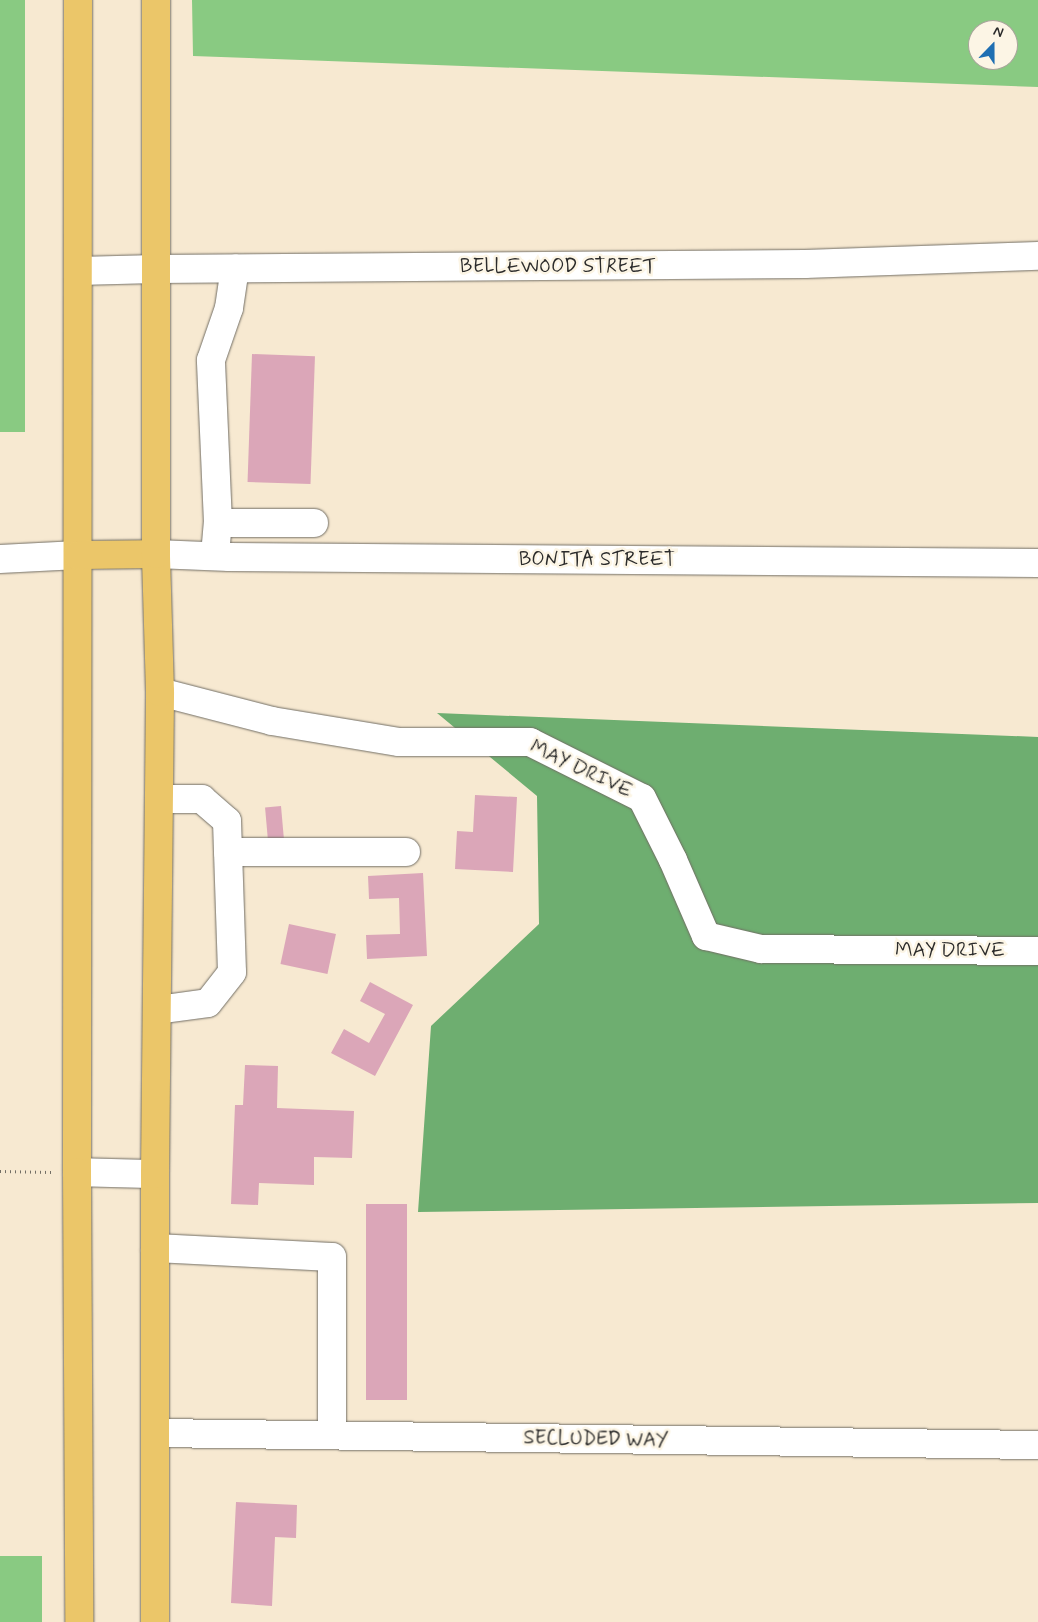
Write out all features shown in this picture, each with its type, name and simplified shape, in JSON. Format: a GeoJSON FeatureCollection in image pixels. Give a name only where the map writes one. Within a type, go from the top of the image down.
{"type":"FeatureCollection","features":[{"type":"Feature","properties":{"kind":"main road"},"geometry":{"type":"LineString","coordinates":[[78,0],[77,1172],[79,1622]]}},
{"type":"Feature","properties":{"kind":"main road"},"geometry":{"type":"LineString","coordinates":[[155,1622],[155,1174],[160,692],[156,554],[156,0]]}},
{"type":"Feature","properties":{"kind":"main road"},"geometry":{"type":"LineString","coordinates":[[78,554],[156,554]]}},
{"type":"Feature","properties":{"kind":"street","name":"BELLEWOOD STREET"},"geometry":{"type":"LineString","coordinates":[[78,271],[156,268],[805,264],[1038,256]]}},
{"type":"Feature","properties":{"kind":"street"},"geometry":{"type":"LineString","coordinates":[[215,555],[218,523],[211,360],[229,308],[235,268]]}},
{"type":"Feature","properties":{"kind":"street"},"geometry":{"type":"LineString","coordinates":[[218,523],[314,523]]}},
{"type":"Feature","properties":{"kind":"street"},"geometry":{"type":"LineString","coordinates":[[0,559],[78,554]]}},
{"type":"Feature","properties":{"kind":"street","name":"BONITA STREET"},"geometry":{"type":"LineString","coordinates":[[156,554],[1038,562]]}},
{"type":"Feature","properties":{"kind":"street","name":"MAY DRIVE"},"geometry":{"type":"LineString","coordinates":[[160,692],[272,721],[399,742],[530,742],[642,798],[673,860],[706,936],[761,949],[1038,951]]}},
{"type":"Feature","properties":{"kind":"street"},"geometry":{"type":"LineString","coordinates":[[157,1010],[208,1003],[232,972],[227,821],[202,799],[159,799]]}},
{"type":"Feature","properties":{"kind":"street"},"geometry":{"type":"LineString","coordinates":[[228,852],[406,852]]}},
{"type":"Feature","properties":{"kind":"street"},"geometry":{"type":"LineString","coordinates":[[77,1172],[155,1174]]}},
{"type":"Feature","properties":{"kind":"street"},"geometry":{"type":"LineString","coordinates":[[155,1248],[332,1257],[332,1435]]}},
{"type":"Feature","properties":{"kind":"street","name":"SECLUDED WAY"},"geometry":{"type":"LineString","coordinates":[[155,1432],[1038,1445]]}},
{"type":"Feature","properties":{"kind":"path"},"geometry":{"type":"LineString","coordinates":[[0,1171],[77,1172]]}},
{"type":"Feature","properties":{"kind":"green space"},"geometry":{"type":"Polygon","coordinates":[[[0,0],[25,0],[25,432],[0,432],[0,0]]]}},
{"type":"Feature","properties":{"kind":"green space"},"geometry":{"type":"Polygon","coordinates":[[[192,0],[1038,0],[1038,87],[193,56],[192,0]]]}},
{"type":"Feature","properties":{"kind":"green space"},"geometry":{"type":"Polygon","coordinates":[[[437,713],[1038,737],[1038,1203],[418,1212],[431,1026],[539,924],[537,796],[437,713]]]}},
{"type":"Feature","properties":{"kind":"green space"},"geometry":{"type":"Polygon","coordinates":[[[0,1556],[42,1556],[42,1622],[0,1622],[0,1556]]]}},
{"type":"Feature","properties":{"kind":"building"},"geometry":{"type":"Polygon","coordinates":[[[252,354],[315,356],[310,484],[248,482],[252,354]]]}},
{"type":"Feature","properties":{"kind":"building"},"geometry":{"type":"Polygon","coordinates":[[[475,795],[517,797],[513,872],[455,869],[457,831],[473,832],[475,795]]]}},
{"type":"Feature","properties":{"kind":"building"},"geometry":{"type":"Polygon","coordinates":[[[281,806],[284,839],[268,840],[265,807],[281,806]]]}},
{"type":"Feature","properties":{"kind":"building"},"geometry":{"type":"Polygon","coordinates":[[[423,873],[427,956],[367,959],[366,935],[400,934],[399,898],[369,899],[368,876],[423,873]]]}},
{"type":"Feature","properties":{"kind":"building"},"geometry":{"type":"Polygon","coordinates":[[[289,924],[336,934],[327,974],[280,964],[289,924]]]}},
{"type":"Feature","properties":{"kind":"building"},"geometry":{"type":"Polygon","coordinates":[[[370,982],[413,1005],[375,1076],[331,1053],[344,1029],[369,1043],[385,1014],[360,1001],[370,982]]]}},
{"type":"Feature","properties":{"kind":"building"},"geometry":{"type":"Polygon","coordinates":[[[245,1065],[278,1066],[277,1108],[354,1111],[352,1158],[314,1157],[314,1185],[259,1183],[258,1205],[231,1204],[235,1105],[243,1105],[245,1065]]]}},
{"type":"Feature","properties":{"kind":"building"},"geometry":{"type":"Polygon","coordinates":[[[366,1204],[407,1204],[407,1400],[366,1400],[366,1204]]]}},
{"type":"Feature","properties":{"kind":"building"},"geometry":{"type":"Polygon","coordinates":[[[236,1502],[297,1505],[296,1538],[275,1537],[272,1606],[231,1603],[236,1502]]]}}]}
